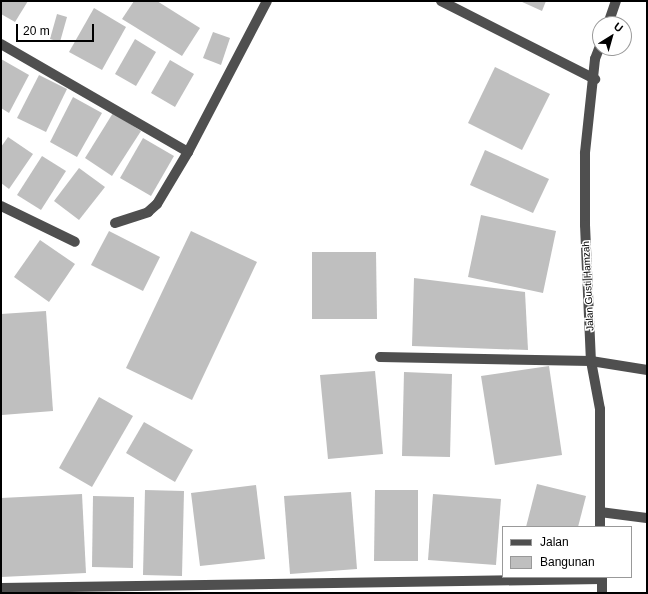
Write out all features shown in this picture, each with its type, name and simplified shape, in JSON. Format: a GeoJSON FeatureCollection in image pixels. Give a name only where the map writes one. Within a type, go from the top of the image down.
{"type":"FeatureCollection","features":[{"type":"Feature","properties":{"kind":"street"},"geometry":{"type":"LineString","coordinates":[[115,223],[148,212],[157,204],[188,152],[267,1]]}},
{"type":"Feature","properties":{"kind":"street"},"geometry":{"type":"LineString","coordinates":[[441,1],[595,79]]}},
{"type":"Feature","properties":{"kind":"street"},"geometry":{"type":"LineString","coordinates":[[611,16],[616,1]]}},
{"type":"Feature","properties":{"kind":"street"},"geometry":{"type":"LineString","coordinates":[[1,44],[188,152]]}},
{"type":"Feature","properties":{"kind":"street","name":"Jalan Gusti Hamzah"},"geometry":{"type":"LineString","coordinates":[[596,56],[595,79],[586,153],[584,226],[592,361],[600,410],[600,526]]}},
{"type":"Feature","properties":{"kind":"street"},"geometry":{"type":"LineString","coordinates":[[1,206],[75,242]]}},
{"type":"Feature","properties":{"kind":"street"},"geometry":{"type":"LineString","coordinates":[[380,357],[592,361],[647,370]]}},
{"type":"Feature","properties":{"kind":"street"},"geometry":{"type":"LineString","coordinates":[[600,512],[647,518]]}},
{"type":"Feature","properties":{"kind":"street"},"geometry":{"type":"LineString","coordinates":[[1,588],[602,578],[602,593]]}},
{"type":"Feature","properties":{"kind":"building"},"geometry":{"type":"Polygon","coordinates":[[[1,1],[28,1],[15,22],[1,14],[1,1]]]}},
{"type":"Feature","properties":{"kind":"building"},"geometry":{"type":"Polygon","coordinates":[[[134,1],[157,1],[200,28],[182,56],[122,19],[134,1]]]}},
{"type":"Feature","properties":{"kind":"building"},"geometry":{"type":"Polygon","coordinates":[[[520,1],[546,1],[542,11],[520,1]]]}},
{"type":"Feature","properties":{"kind":"building"},"geometry":{"type":"Polygon","coordinates":[[[94,8],[126,27],[102,70],[69,52],[94,8]]]}},
{"type":"Feature","properties":{"kind":"building"},"geometry":{"type":"Polygon","coordinates":[[[57,14],[67,17],[60,42],[50,39],[57,14]]]}},
{"type":"Feature","properties":{"kind":"building"},"geometry":{"type":"Polygon","coordinates":[[[213,32],[230,38],[221,65],[203,58],[213,32]]]}},
{"type":"Feature","properties":{"kind":"building"},"geometry":{"type":"Polygon","coordinates":[[[135,39],[156,52],[136,86],[115,74],[135,39]]]}},
{"type":"Feature","properties":{"kind":"building"},"geometry":{"type":"Polygon","coordinates":[[[1,59],[29,75],[9,113],[1,108],[1,59]]]}},
{"type":"Feature","properties":{"kind":"building"},"geometry":{"type":"Polygon","coordinates":[[[170,60],[194,74],[175,107],[151,93],[170,60]]]}},
{"type":"Feature","properties":{"kind":"building"},"geometry":{"type":"Polygon","coordinates":[[[495,67],[550,94],[522,150],[468,123],[495,67]]]}},
{"type":"Feature","properties":{"kind":"building"},"geometry":{"type":"Polygon","coordinates":[[[39,75],[67,89],[46,132],[17,118],[39,75]]]}},
{"type":"Feature","properties":{"kind":"building"},"geometry":{"type":"Polygon","coordinates":[[[73,97],[102,113],[77,157],[50,142],[73,97]]]}},
{"type":"Feature","properties":{"kind":"building"},"geometry":{"type":"Polygon","coordinates":[[[113,113],[141,131],[112,176],[85,158],[113,113]]]}},
{"type":"Feature","properties":{"kind":"building"},"geometry":{"type":"Polygon","coordinates":[[[8,137],[33,154],[9,189],[1,183],[1,147],[8,137]]]}},
{"type":"Feature","properties":{"kind":"building"},"geometry":{"type":"Polygon","coordinates":[[[143,138],[174,156],[151,196],[120,178],[143,138]]]}},
{"type":"Feature","properties":{"kind":"building"},"geometry":{"type":"Polygon","coordinates":[[[485,150],[549,179],[533,213],[470,185],[485,150]]]}},
{"type":"Feature","properties":{"kind":"building"},"geometry":{"type":"Polygon","coordinates":[[[42,156],[66,171],[41,210],[17,195],[42,156]]]}},
{"type":"Feature","properties":{"kind":"building"},"geometry":{"type":"Polygon","coordinates":[[[79,168],[105,187],[79,220],[54,201],[79,168]]]}},
{"type":"Feature","properties":{"kind":"building"},"geometry":{"type":"Polygon","coordinates":[[[481,215],[556,231],[543,293],[468,277],[481,215]]]}},
{"type":"Feature","properties":{"kind":"building"},"geometry":{"type":"Polygon","coordinates":[[[109,231],[160,257],[143,291],[91,265],[109,231]]]}},
{"type":"Feature","properties":{"kind":"building"},"geometry":{"type":"Polygon","coordinates":[[[191,231],[257,262],[192,400],[126,368],[191,231]]]}},
{"type":"Feature","properties":{"kind":"building"},"geometry":{"type":"Polygon","coordinates":[[[40,240],[75,264],[49,302],[14,277],[40,240]]]}},
{"type":"Feature","properties":{"kind":"building"},"geometry":{"type":"Polygon","coordinates":[[[312,252],[376,252],[377,319],[312,319],[312,252]]]}},
{"type":"Feature","properties":{"kind":"building"},"geometry":{"type":"Polygon","coordinates":[[[414,278],[525,292],[528,350],[412,346],[414,278]]]}},
{"type":"Feature","properties":{"kind":"building"},"geometry":{"type":"Polygon","coordinates":[[[46,311],[53,411],[2,415],[1,314],[46,311]]]}},
{"type":"Feature","properties":{"kind":"building"},"geometry":{"type":"Polygon","coordinates":[[[549,366],[562,455],[495,465],[481,376],[549,366]]]}},
{"type":"Feature","properties":{"kind":"building"},"geometry":{"type":"Polygon","coordinates":[[[375,371],[383,454],[328,459],[320,375],[375,371]]]}},
{"type":"Feature","properties":{"kind":"building"},"geometry":{"type":"Polygon","coordinates":[[[404,372],[452,374],[450,457],[402,456],[404,372]]]}},
{"type":"Feature","properties":{"kind":"building"},"geometry":{"type":"Polygon","coordinates":[[[99,397],[133,416],[92,487],[59,468],[99,397]]]}},
{"type":"Feature","properties":{"kind":"building"},"geometry":{"type":"Polygon","coordinates":[[[144,422],[193,450],[175,482],[126,453],[144,422]]]}},
{"type":"Feature","properties":{"kind":"building"},"geometry":{"type":"Polygon","coordinates":[[[537,484],[586,496],[578,526],[526,526],[537,484]]]}},
{"type":"Feature","properties":{"kind":"building"},"geometry":{"type":"Polygon","coordinates":[[[256,485],[265,559],[200,566],[191,493],[256,485]]]}},
{"type":"Feature","properties":{"kind":"building"},"geometry":{"type":"Polygon","coordinates":[[[145,490],[184,491],[182,576],[143,575],[145,490]]]}},
{"type":"Feature","properties":{"kind":"building"},"geometry":{"type":"Polygon","coordinates":[[[375,490],[418,490],[418,561],[374,561],[375,490]]]}},
{"type":"Feature","properties":{"kind":"building"},"geometry":{"type":"Polygon","coordinates":[[[351,492],[357,569],[290,574],[284,496],[351,492]]]}},
{"type":"Feature","properties":{"kind":"building"},"geometry":{"type":"Polygon","coordinates":[[[82,494],[86,573],[1,577],[1,498],[82,494]]]}},
{"type":"Feature","properties":{"kind":"building"},"geometry":{"type":"Polygon","coordinates":[[[433,494],[501,499],[496,565],[428,560],[433,494]]]}},
{"type":"Feature","properties":{"kind":"building"},"geometry":{"type":"Polygon","coordinates":[[[93,496],[134,497],[133,568],[92,567],[93,496]]]}}]}
